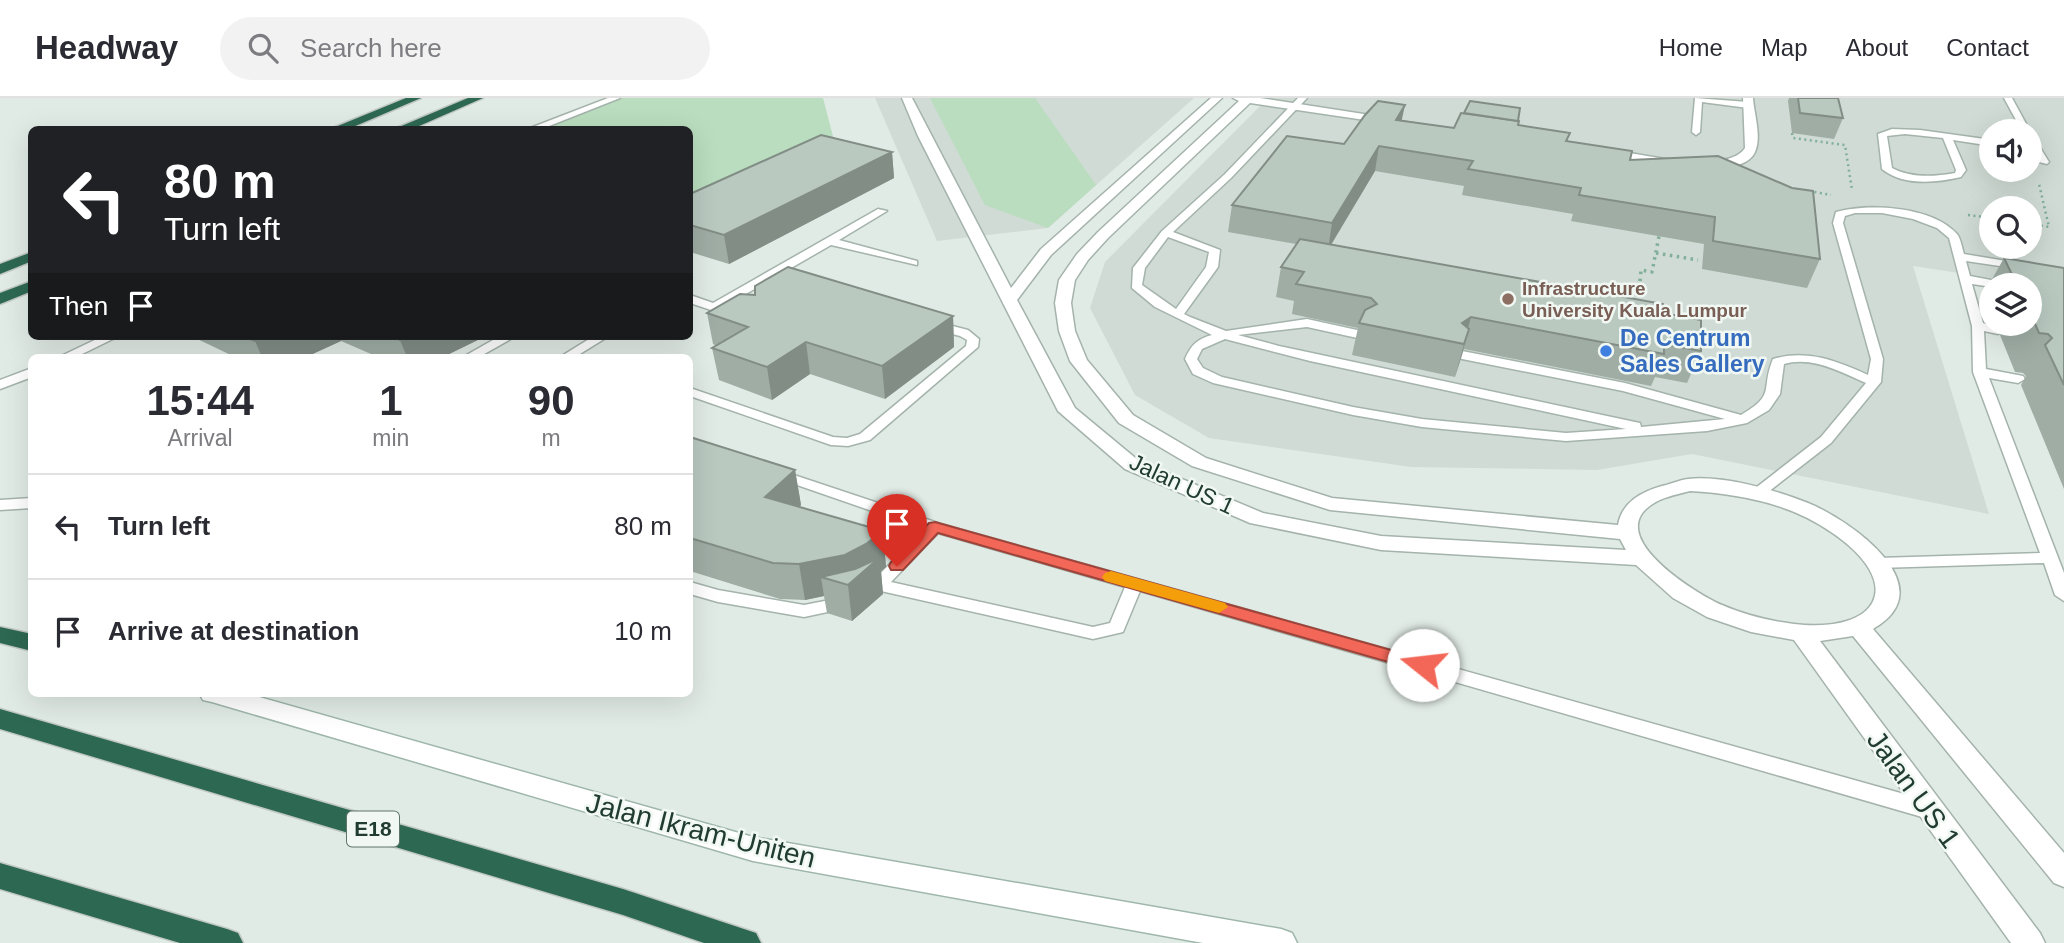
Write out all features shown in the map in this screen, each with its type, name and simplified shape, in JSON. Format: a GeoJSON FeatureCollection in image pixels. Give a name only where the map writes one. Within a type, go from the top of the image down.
{"type":"FeatureCollection","features":[{"type":"Feature","properties":{"kind":"highway"},"geometry":{"type":"LineString","coordinates":[[344,126],[416,98]]}},
{"type":"Feature","properties":{"kind":"highway"},"geometry":{"type":"LineString","coordinates":[[408,126],[478,98]]}},
{"type":"Feature","properties":{"kind":"highway"},"geometry":{"type":"LineString","coordinates":[[0,269],[28,258]]}},
{"type":"Feature","properties":{"kind":"highway"},"geometry":{"type":"LineString","coordinates":[[0,299],[28,287]]}},
{"type":"Feature","properties":{"kind":"highway"},"geometry":{"type":"LineString","coordinates":[[0,635],[28,642]]}},
{"type":"Feature","properties":{"kind":"highway","name":"E18"},"geometry":{"type":"LineString","coordinates":[[0,719],[609,898],[745,943]]}},
{"type":"Feature","properties":{"kind":"highway"},"geometry":{"type":"LineString","coordinates":[[0,876],[227,943]]}},
{"type":"Feature","properties":{"kind":"street","name":"Jalan US 1"},"geometry":{"type":"LineString","coordinates":[[907,98],[924,136],[1067,411],[1132,465],[1257,518],[1381,543],[1640,558]]}},
{"type":"Feature","properties":{"kind":"street"},"geometry":{"type":"LineString","coordinates":[[1010,299],[1046,252],[1217,98]]}},
{"type":"Feature","properties":{"kind":"street","name":"Jalan US 1"},"geometry":{"type":"LineString","coordinates":[[1245,98],[1103,235],[1082,257],[1067,280],[1063,303],[1067,331],[1079,361],[1126,419],[1199,462],[1330,504],[1628,533]]}},
{"type":"Feature","properties":{"kind":"street"},"geometry":{"type":"LineString","coordinates":[[1245,98],[1299,102],[1405,122]]}},
{"type":"Feature","properties":{"kind":"street"},"geometry":{"type":"LineString","coordinates":[[1595,150],[1698,165],[1724,165],[1740,160],[1749,153],[1751,144],[1748,102]]}},
{"type":"Feature","properties":{"kind":"street"},"geometry":{"type":"LineString","coordinates":[[1700,485],[1758,493],[1795,505],[1829,521],[1857,541],[1878,564],[1888,583],[1888,601],[1879,617],[1859,628],[1833,633],[1801,633],[1753,624],[1706,607],[1667,583],[1640,558],[1628,533],[1629,514],[1641,500],[1661,490],[1700,485]]}},
{"type":"Feature","properties":{"kind":"street"},"geometry":{"type":"LineString","coordinates":[[1859,628],[2064,874]]}},
{"type":"Feature","properties":{"kind":"street","name":"Jalan US 1"},"geometry":{"type":"LineString","coordinates":[[1801,633],[2029,943]]}},
{"type":"Feature","properties":{"kind":"street","name":"Jalan Ikram-Uniten"},"geometry":{"type":"LineString","coordinates":[[226,697],[753,849],[1281,943]]}},
{"type":"Feature","properties":{"kind":"lane"},"geometry":{"type":"LineString","coordinates":[[540,126],[616,98]]}},
{"type":"Feature","properties":{"kind":"lane"},"geometry":{"type":"LineString","coordinates":[[1696,132],[1698,98],[1748,102]]}},
{"type":"Feature","properties":{"kind":"lane"},"geometry":{"type":"LineString","coordinates":[[2008,98],[2019,119]]}},
{"type":"Feature","properties":{"kind":"lane"},"geometry":{"type":"LineString","coordinates":[[1299,102],[1228,176],[1166,233],[1139,268],[1136,286],[1151,301],[1222,335],[1506,401],[1663,431]]}},
{"type":"Feature","properties":{"kind":"lane"},"geometry":{"type":"LineString","coordinates":[[1947,137],[1961,170],[1958,175],[1911,177],[1895,174],[1887,169],[1882,134],[1903,132],[1947,137],[1979,141]]}},
{"type":"Feature","properties":{"kind":"lane"},"geometry":{"type":"LineString","coordinates":[[1758,493],[1826,440],[1874,382],[1877,359],[1838,223],[1840,214],[1855,209],[1882,210],[1915,216],[1941,226],[1954,237],[1978,326],[1980,372],[2064,595]]}},
{"type":"Feature","properties":{"kind":"lane"},"geometry":{"type":"LineString","coordinates":[[714,307],[882,211]]}},
{"type":"Feature","properties":{"kind":"lane"},"geometry":{"type":"LineString","coordinates":[[1166,233],[1215,250],[1212,267],[1178,314]]}},
{"type":"Feature","properties":{"kind":"lane"},"geometry":{"type":"LineString","coordinates":[[830,242],[913,263]]}},
{"type":"Feature","properties":{"kind":"lane"},"geometry":{"type":"LineString","coordinates":[[1959,257],[2038,269]]}},
{"type":"Feature","properties":{"kind":"lane"},"geometry":{"type":"LineString","coordinates":[[762,279],[789,286]]}},
{"type":"Feature","properties":{"kind":"lane"},"geometry":{"type":"LineString","coordinates":[[1965,279],[1979,281]]}},
{"type":"Feature","properties":{"kind":"lane"},"geometry":{"type":"LineString","coordinates":[[693,300],[727,312]]}},
{"type":"Feature","properties":{"kind":"lane"},"geometry":{"type":"LineString","coordinates":[[693,393],[831,441],[848,442],[865,437],[972,347],[972,339],[964,333],[924,322]]}},
{"type":"Feature","properties":{"kind":"lane"},"geometry":{"type":"LineString","coordinates":[[1362,335],[1307,323],[1222,335],[1196,347],[1191,359],[1198,371],[1219,380],[1353,411],[1422,423],[1566,436],[1707,427],[1742,420],[1764,407],[1773,394],[1778,362],[1790,357],[1836,366],[1874,382]]}},
{"type":"Feature","properties":{"kind":"lane"},"geometry":{"type":"LineString","coordinates":[[72,354],[104,340]]}},
{"type":"Feature","properties":{"kind":"lane"},"geometry":{"type":"LineString","coordinates":[[475,354],[502,340]]}},
{"type":"Feature","properties":{"kind":"lane"},"geometry":{"type":"LineString","coordinates":[[570,354],[596,340]]}},
{"type":"Feature","properties":{"kind":"lane"},"geometry":{"type":"LineString","coordinates":[[1462,355],[1625,387],[1742,420]]}},
{"type":"Feature","properties":{"kind":"lane"},"geometry":{"type":"LineString","coordinates":[[1980,372],[2018,379]]}},
{"type":"Feature","properties":{"kind":"lane"},"geometry":{"type":"LineString","coordinates":[[0,386],[28,374]]}},
{"type":"Feature","properties":{"kind":"lane"},"geometry":{"type":"LineString","coordinates":[[919,374],[934,379]]}},
{"type":"Feature","properties":{"kind":"lane"},"geometry":{"type":"LineString","coordinates":[[1495,430],[1506,401]]}},
{"type":"Feature","properties":{"kind":"lane"},"geometry":{"type":"LineString","coordinates":[[766,469],[935,527],[1929,810]]}},
{"type":"Feature","properties":{"kind":"lane"},"geometry":{"type":"LineString","coordinates":[[0,505],[28,503]]}},
{"type":"Feature","properties":{"kind":"lane"},"geometry":{"type":"LineString","coordinates":[[693,589],[718,596],[804,611],[847,602],[879,585],[935,527]]}},
{"type":"Feature","properties":{"kind":"lane"},"geometry":{"type":"LineString","coordinates":[[1878,564],[2050,558]]}},
{"type":"Feature","properties":{"kind":"lane"},"geometry":{"type":"LineString","coordinates":[[879,585],[1093,633],[1117,628],[1135,583]]}},
{"type":"Feature","properties":{"kind":"path"},"geometry":{"type":"LineString","coordinates":[[1792,133],[1793,138],[1845,145],[1853,198]]}},
{"type":"Feature","properties":{"kind":"path"},"geometry":{"type":"LineString","coordinates":[[2039,182],[2049,227],[2042,226]]}},
{"type":"Feature","properties":{"kind":"path"},"geometry":{"type":"LineString","coordinates":[[1637,306],[1641,270],[1652,272],[1659,236]]}},
{"type":"Feature","properties":{"kind":"path"},"geometry":{"type":"LineString","coordinates":[[1656,253],[1698,260]]}},
{"type":"Feature","properties":{"kind":"shaded area"},"geometry":{"type":"Polygon","coordinates":[[[875,98],[1194,98],[1048,228],[937,241],[875,98]]]}},
{"type":"Feature","properties":{"kind":"shaded area","name":"Infrastructure University Kuala Lumpur"},"geometry":{"type":"Polygon","coordinates":[[[1268,98],[2064,98],[2064,289],[2042,286],[2042,273],[1979,273],[1979,276],[1913,266],[1989,514],[1692,454],[1597,470],[1411,467],[1209,438],[1135,395],[1090,308],[1105,262],[1268,98]]]}},
{"type":"Feature","properties":{"kind":"green space"},"geometry":{"type":"Polygon","coordinates":[[[617,98],[823,98],[835,144],[693,212],[693,126],[552,126],[617,98]]]}},
{"type":"Feature","properties":{"kind":"green space"},"geometry":{"type":"Polygon","coordinates":[[[930,98],[1035,98],[1096,185],[1048,228],[985,205],[930,98]]]}},
{"type":"Feature","properties":{"kind":"building"},"geometry":{"type":"Polygon","coordinates":[[[1798,98],[1838,98],[1843,118],[1800,113],[1798,98]]]}},
{"type":"Feature","properties":{"kind":"building"},"geometry":{"type":"Polygon","coordinates":[[[1378,101],[1405,105],[1396,120],[1454,128],[1461,113],[1519,121],[1518,125],[1570,133],[1566,141],[1632,151],[1630,160],[1718,156],[1792,188],[1813,191],[1820,259],[1713,241],[1715,217],[1579,195],[1581,188],[1468,169],[1473,161],[1379,146],[1332,223],[1232,205],[1287,136],[1344,144],[1378,101]]]}},
{"type":"Feature","properties":{"kind":"building"},"geometry":{"type":"Polygon","coordinates":[[[1470,101],[1520,108],[1518,121],[1464,113],[1470,101]]]}},
{"type":"Feature","properties":{"kind":"building"},"geometry":{"type":"Polygon","coordinates":[[[821,135],[892,152],[724,235],[693,226],[693,193],[821,135]]]}},
{"type":"Feature","properties":{"kind":"building"},"geometry":{"type":"Polygon","coordinates":[[[1300,239],[1663,304],[1663,313],[1701,320],[1701,351],[1664,344],[1664,354],[1471,317],[1462,323],[1469,329],[1464,344],[1359,323],[1365,310],[1377,304],[1371,298],[1296,284],[1304,272],[1281,267],[1300,239]]]}},
{"type":"Feature","properties":{"kind":"building"},"geometry":{"type":"Polygon","coordinates":[[[2004,259],[2064,268],[2064,385],[2045,345],[2052,338],[2042,333],[2042,273],[2011,273],[2004,259]]]}},
{"type":"Feature","properties":{"kind":"building"},"geometry":{"type":"Polygon","coordinates":[[[788,267],[953,316],[882,366],[806,342],[767,367],[712,348],[748,327],[707,313],[740,294],[755,295],[755,286],[788,267]]]}},
{"type":"Feature","properties":{"kind":"building"},"geometry":{"type":"Polygon","coordinates":[[[693,438],[795,470],[765,497],[883,531],[845,555],[799,564],[773,563],[693,539],[693,438]]]}},
{"type":"Feature","properties":{"kind":"building"},"geometry":{"type":"Polygon","coordinates":[[[879,558],[848,585],[821,577],[855,569],[879,558]]]}},
{"type":"Feature","properties":{"kind":"slow traffic"},"geometry":{"type":"LineString","coordinates":[[1111,577],[1219,607]]}},
{"type":"Feature","properties":{"kind":"place","name":"Infrastructure University Kuala Lumpur"},"geometry":{"type":"Point","coordinates":[1508,299]}},
{"type":"Feature","properties":{"kind":"place","name":"De Centrum Sales Gallery"},"geometry":{"type":"Point","coordinates":[1606,351]}},
{"type":"Feature","properties":{"kind":"route"},"geometry":{"type":"LineString","coordinates":[[897,566],[935,527],[1423,665]]}}]}
